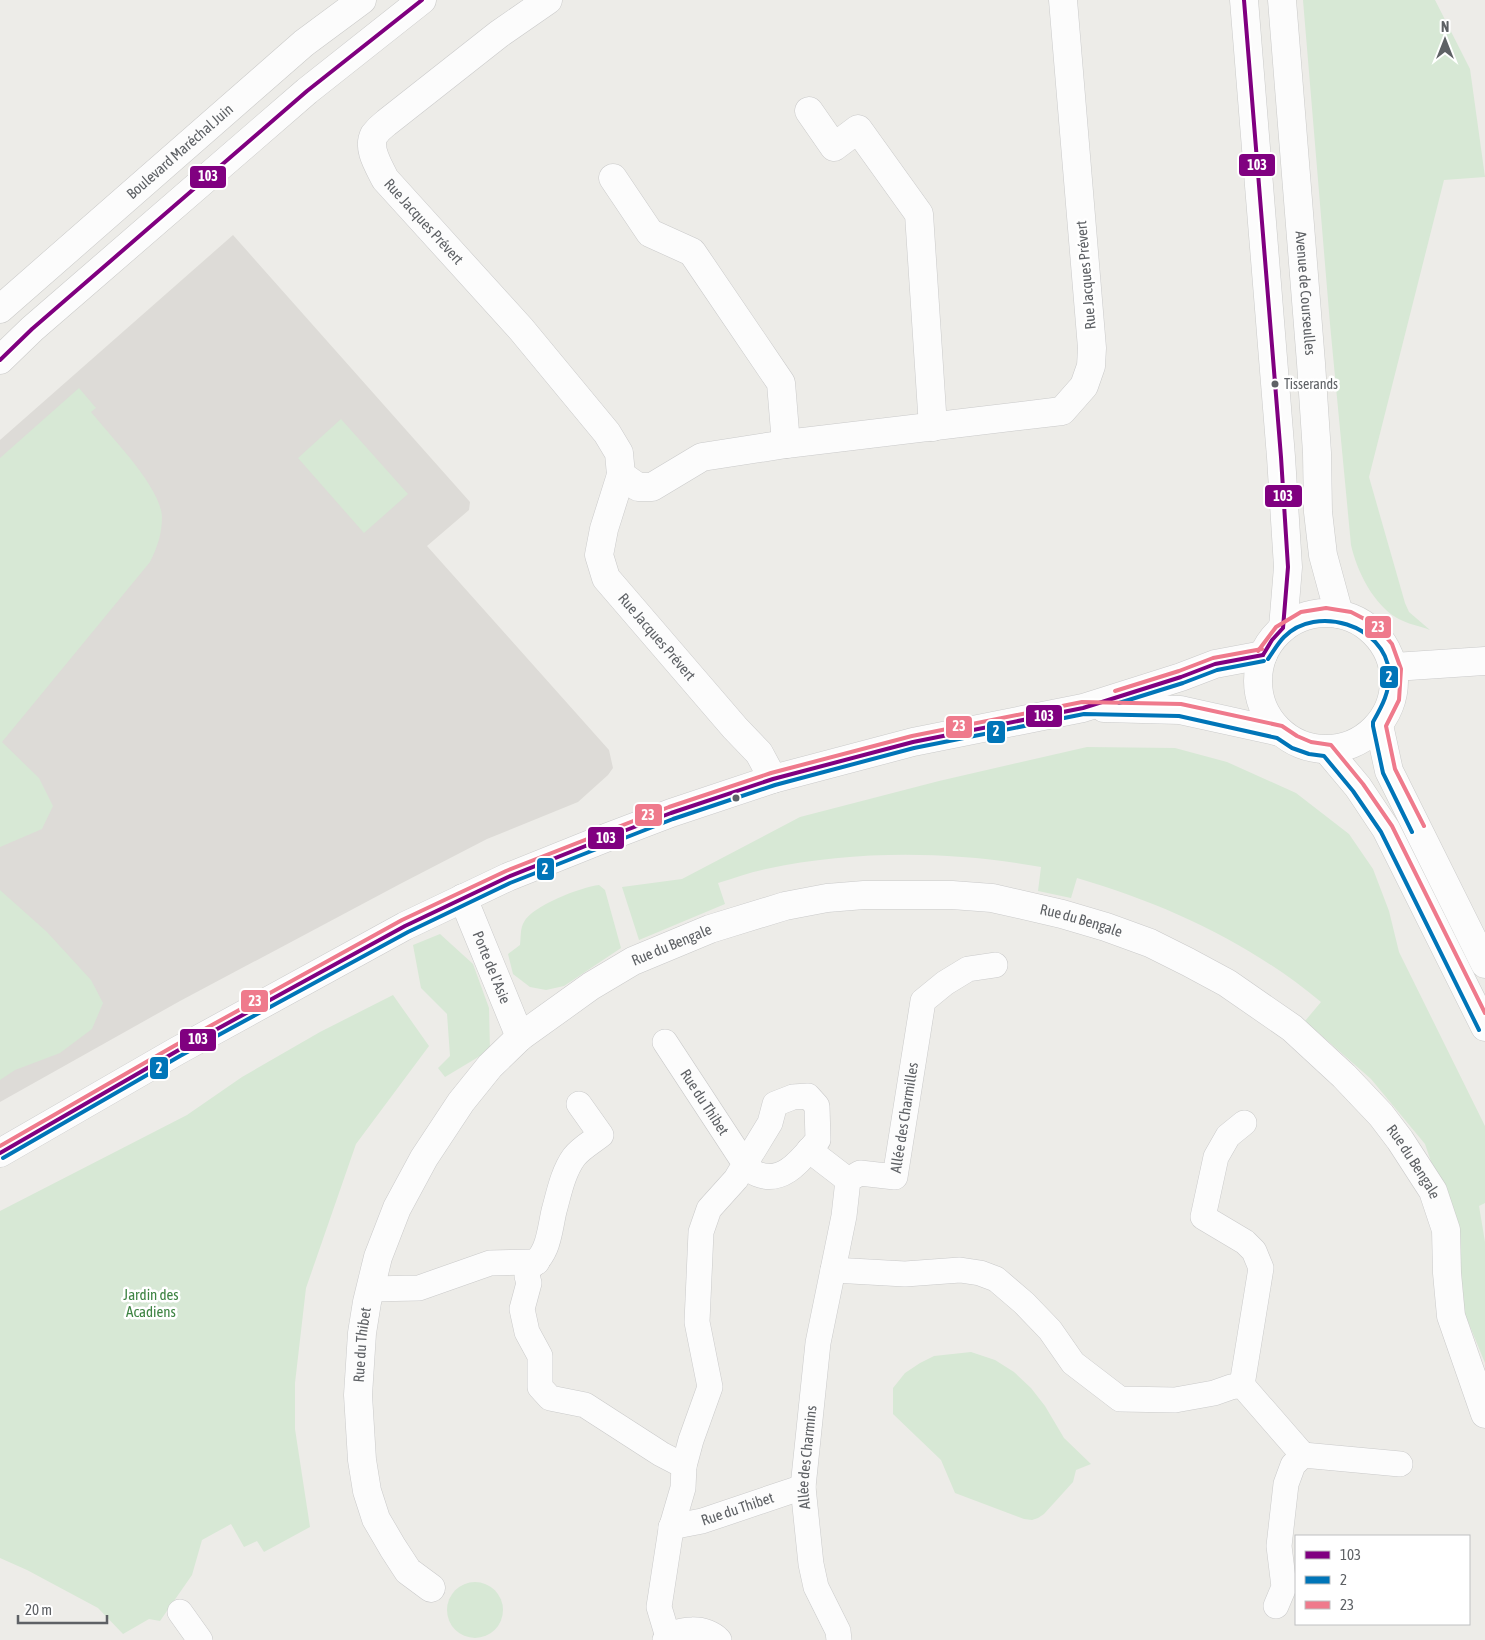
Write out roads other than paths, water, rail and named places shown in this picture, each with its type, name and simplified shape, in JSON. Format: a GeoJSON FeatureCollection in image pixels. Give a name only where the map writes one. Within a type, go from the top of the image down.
{"type":"FeatureCollection","features":[{"type":"Feature","properties":{"kind":"street","name":"Boulevard Maréchal Juin"},"geometry":{"type":"LineString","coordinates":[[0,309],[304,43],[362,0]]}},
{"type":"Feature","properties":{"kind":"street"},"geometry":{"type":"LineString","coordinates":[[0,360],[32,329],[307,91],[422,0]]}},
{"type":"Feature","properties":{"kind":"street","name":"Rue Jacques Prévert"},"geometry":{"type":"LineString","coordinates":[[548,0],[499,34],[386,123],[374,135],[372,146],[374,157],[385,179],[521,329],[607,433],[619,453],[621,475],[604,529],[599,555],[606,578],[735,728],[759,752],[773,779]]}},
{"type":"Feature","properties":{"kind":"street","name":"Rue Jacques Prévert"},"geometry":{"type":"LineString","coordinates":[[621,475],[638,487],[652,488],[702,457],[786,444],[1062,410],[1084,386],[1091,366],[1092,348],[1063,0]]}},
{"type":"Feature","properties":{"kind":"street"},"geometry":{"type":"LineString","coordinates":[[1244,0],[1288,567],[1283,628]]}},
{"type":"Feature","properties":{"kind":"street","name":"Avenue de Courseulles"},"geometry":{"type":"LineString","coordinates":[[1282,0],[1311,363],[1317,453],[1318,512],[1323,556],[1339,614]]}},
{"type":"Feature","properties":{"kind":"street"},"geometry":{"type":"LineString","coordinates":[[809,111],[834,147],[858,128],[919,214],[933,427]]}},
{"type":"Feature","properties":{"kind":"street"},"geometry":{"type":"LineString","coordinates":[[613,178],[650,233],[692,252],[781,383],[786,444]]}},
{"type":"Feature","properties":{"kind":"street"},"geometry":{"type":"LineString","coordinates":[[1316,614],[1339,614],[1360,622],[1378,636],[1385,645],[1394,667],[1393,697],[1379,725],[1356,743],[1342,748],[1327,750],[1310,748],[1294,742],[1280,732],[1269,719],[1262,704],[1258,688],[1260,666],[1263,655],[1272,640],[1283,628],[1298,619],[1316,614]]}},
{"type":"Feature","properties":{"kind":"street"},"geometry":{"type":"LineString","coordinates":[[0,1152],[177,1051],[405,926],[508,877],[653,820],[773,779],[912,742],[1083,708],[1182,677],[1215,664],[1263,655]]}},
{"type":"Feature","properties":{"kind":"street"},"geometry":{"type":"LineString","coordinates":[[1394,667],[1485,662]]}},
{"type":"Feature","properties":{"kind":"street"},"geometry":{"type":"LineString","coordinates":[[1083,708],[1180,710],[1280,732]]}},
{"type":"Feature","properties":{"kind":"street"},"geometry":{"type":"LineString","coordinates":[[1379,725],[1389,771],[1485,964]]}},
{"type":"Feature","properties":{"kind":"street"},"geometry":{"type":"LineString","coordinates":[[1327,750],[1358,787],[1386,829],[1485,1026]]}},
{"type":"Feature","properties":{"kind":"street","name":"Rue du Bengale"},"geometry":{"type":"LineString","coordinates":[[461,1102],[490,1066],[520,1037],[591,986],[633,960],[710,929],[785,906],[827,898],[864,894],[992,898],[1028,905],[1106,927],[1150,943],[1227,983],[1292,1028],[1344,1076],[1381,1115],[1400,1140],[1433,1191],[1440,1210],[1446,1230],[1447,1273],[1452,1316],[1485,1414]]}},
{"type":"Feature","properties":{"kind":"street","name":"Porte de l'Asie"},"geometry":{"type":"LineString","coordinates":[[463,898],[520,1037]]}},
{"type":"Feature","properties":{"kind":"street","name":"Allée des Charmilles"},"geometry":{"type":"LineString","coordinates":[[848,1180],[860,1172],[895,1177],[923,1001],[945,983],[968,969],[995,965]]}},
{"type":"Feature","properties":{"kind":"street","name":"Rue du Thibet"},"geometry":{"type":"LineString","coordinates":[[665,1042],[745,1164],[756,1174],[776,1177],[796,1166],[818,1140],[816,1106],[808,1096],[794,1096],[775,1104],[770,1123],[745,1164],[736,1180],[709,1209],[701,1232],[696,1322],[710,1388],[691,1440],[684,1466],[683,1488],[672,1527],[659,1607],[666,1638],[680,1631],[691,1630],[703,1631],[719,1640]]}},
{"type":"Feature","properties":{"kind":"street","name":"Rue du Thibet"},"geometry":{"type":"LineString","coordinates":[[431,1588],[408,1571],[376,1519],[367,1491],[359,1437],[358,1395],[362,1333],[378,1257],[397,1208],[424,1158],[461,1102]]}},
{"type":"Feature","properties":{"kind":"street"},"geometry":{"type":"LineString","coordinates":[[579,1104],[601,1135],[575,1156],[568,1168],[556,1205],[545,1250],[537,1262],[529,1268],[527,1276],[529,1283],[522,1308],[527,1332],[540,1356],[540,1387],[550,1398],[585,1405],[661,1454],[684,1466]]}},
{"type":"Feature","properties":{"kind":"street"},"geometry":{"type":"LineString","coordinates":[[1244,1123],[1228,1136],[1216,1157],[1203,1217],[1245,1242],[1254,1251],[1261,1268],[1242,1385],[1303,1456],[1400,1464]]}},
{"type":"Feature","properties":{"kind":"street"},"geometry":{"type":"LineString","coordinates":[[809,1150],[848,1180],[844,1216],[833,1270],[905,1274],[960,1270],[980,1273],[996,1279],[1024,1303],[1050,1330],[1072,1363],[1120,1399],[1175,1400],[1214,1393],[1242,1385]]}},
{"type":"Feature","properties":{"kind":"street"},"geometry":{"type":"LineString","coordinates":[[370,1289],[419,1288],[490,1263],[537,1262]]}},
{"type":"Feature","properties":{"kind":"street","name":"Allée des Charmins"},"geometry":{"type":"LineString","coordinates":[[833,1270],[818,1343],[803,1487],[811,1564],[816,1587],[838,1631],[839,1640]]}},
{"type":"Feature","properties":{"kind":"street"},"geometry":{"type":"LineString","coordinates":[[1276,1606],[1284,1586],[1279,1546],[1286,1484],[1293,1465],[1303,1456]]}},
{"type":"Feature","properties":{"kind":"street","name":"Rue du Thibet"},"geometry":{"type":"LineString","coordinates":[[672,1527],[702,1521],[803,1487]]}},
{"type":"Feature","properties":{"kind":"street"},"geometry":{"type":"LineString","coordinates":[[180,1612],[200,1640]]}},
{"type":"Feature","properties":{"kind":"place","name":"Tisserands"},"geometry":{"type":"Point","coordinates":[1275,384]}},
{"type":"Feature","properties":{"kind":"park label","name":"Jardin des Acadiens"},"geometry":{"type":"Point","coordinates":[151,1304]}}]}
